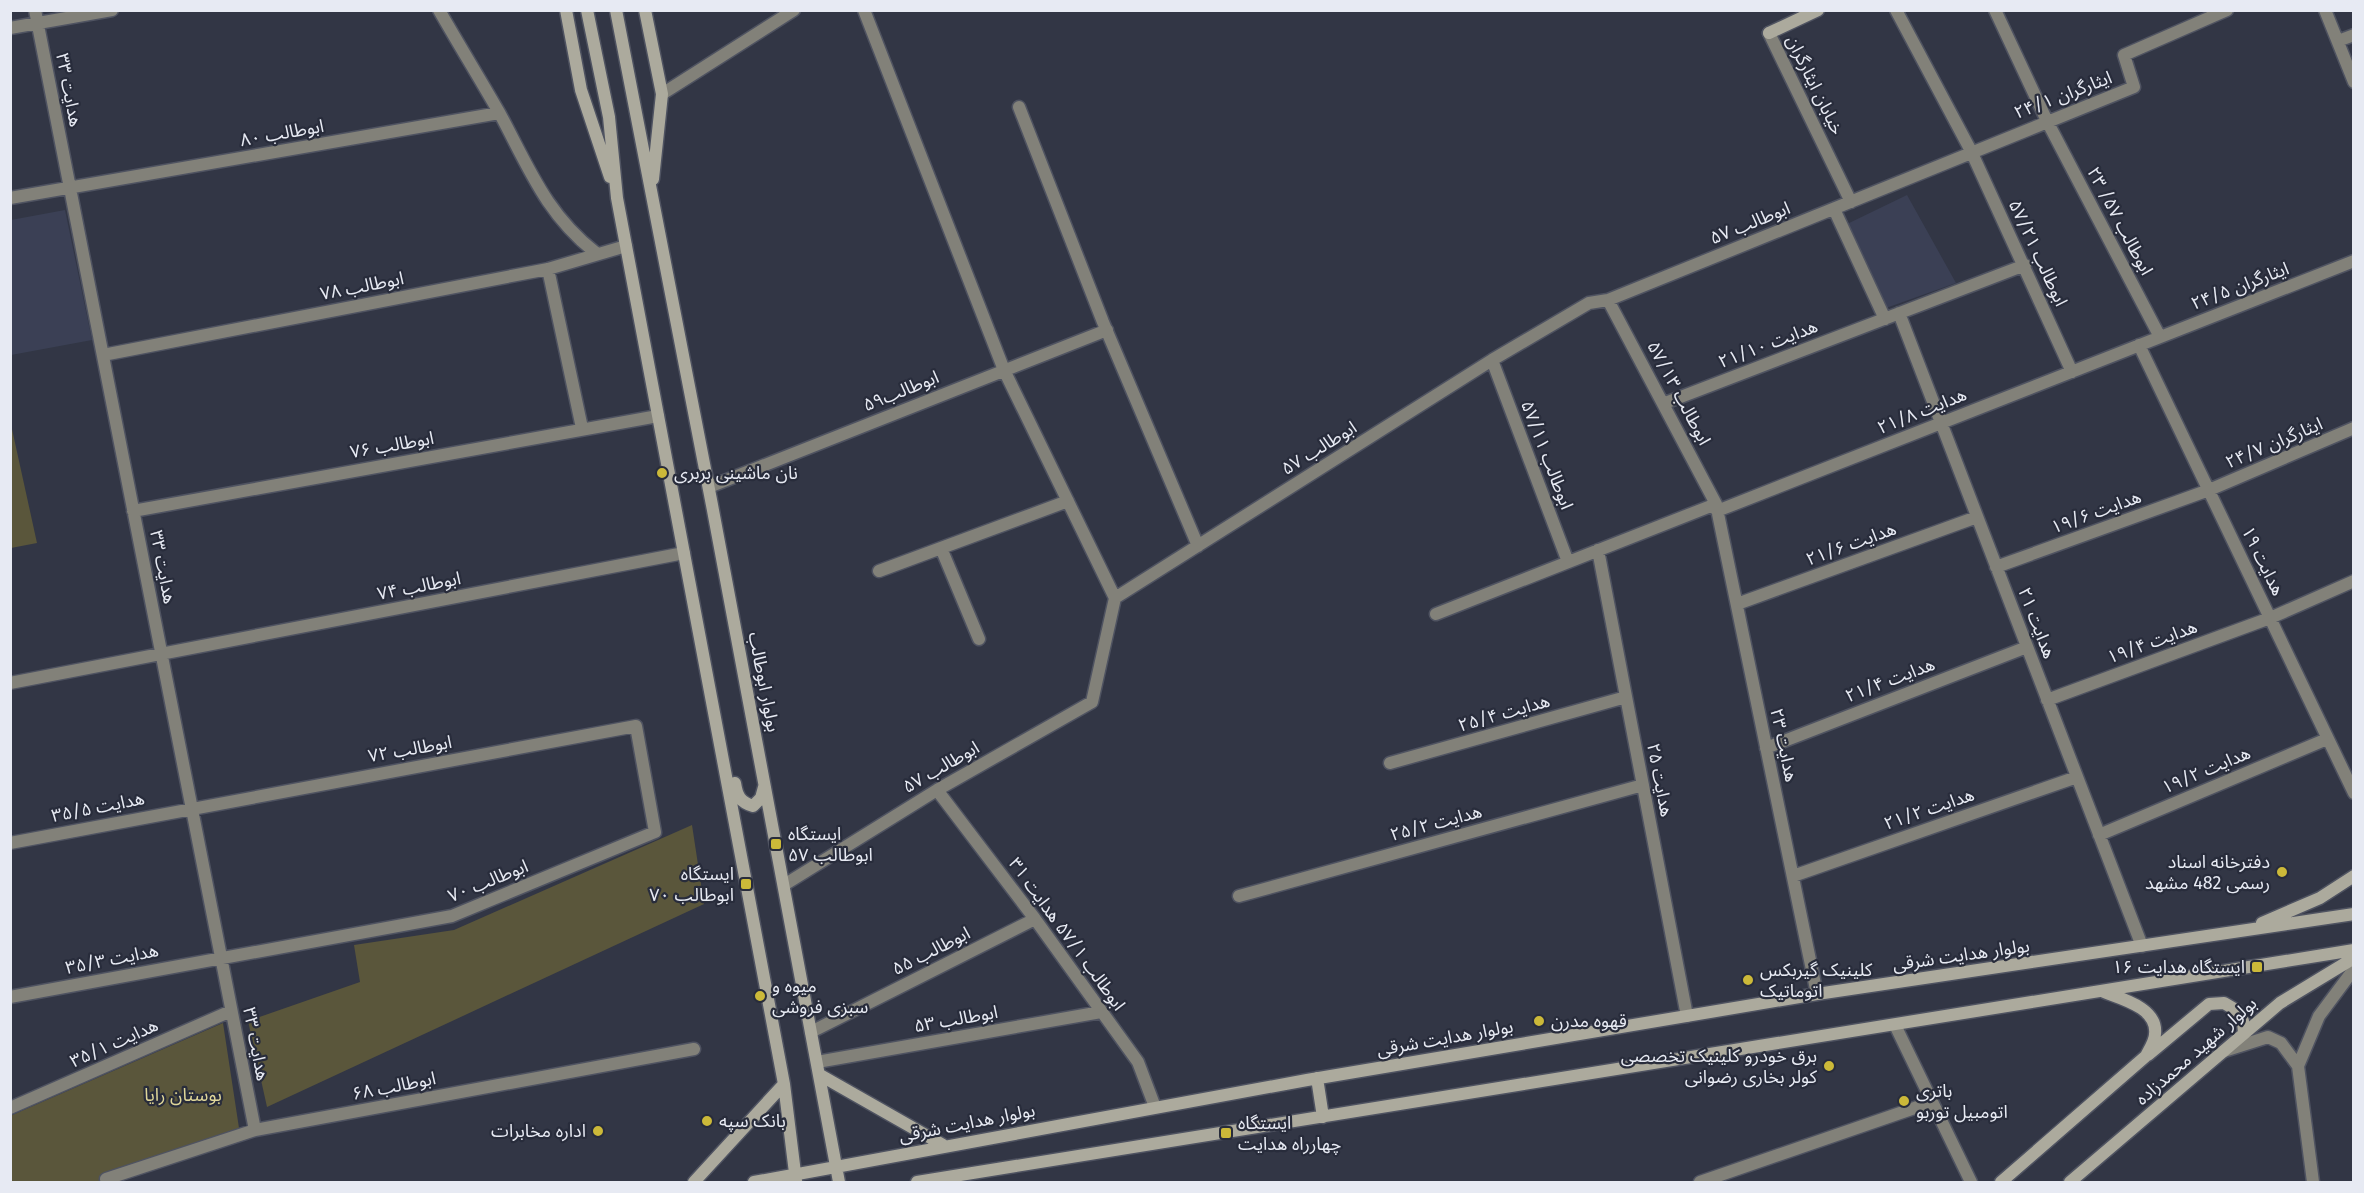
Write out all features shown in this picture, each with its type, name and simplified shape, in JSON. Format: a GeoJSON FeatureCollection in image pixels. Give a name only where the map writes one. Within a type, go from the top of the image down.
{"type":"FeatureCollection","features":[{"type":"Feature","properties":{"kind":"main road"},"geometry":{"type":"LineString","coordinates":[[566,10],[581,90],[616,198],[626,246],[784,1084],[795,1178]]}},
{"type":"Feature","properties":{"kind":"main road"},"geometry":{"type":"LineString","coordinates":[[588,10],[609,117],[616,198]]}},
{"type":"Feature","properties":{"kind":"main road","name":"بولوار ابوطالب"},"geometry":{"type":"LineString","coordinates":[[616,10],[709,487],[839,1182]]}},
{"type":"Feature","properties":{"kind":"main road"},"geometry":{"type":"LineString","coordinates":[[645,10],[662,94],[652,189]]}},
{"type":"Feature","properties":{"kind":"main road","name":"خیابان ایثارگران"},"geometry":{"type":"LineString","coordinates":[[1769,33],[1818,10]]}},
{"type":"Feature","properties":{"kind":"main road"},"geometry":{"type":"LineString","coordinates":[[720,745],[730,754],[737,795],[744,803],[753,806],[761,798],[765,785]]}},
{"type":"Feature","properties":{"kind":"main road"},"geometry":{"type":"LineString","coordinates":[[2245,931],[2320,898],[2354,876]]}},
{"type":"Feature","properties":{"kind":"main road","name":"بولوار هدایت شرقی"},"geometry":{"type":"LineString","coordinates":[[754,1182],[795,1178],[837,1166],[942,1145],[1317,1078],[1817,994],[2354,914]]}},
{"type":"Feature","properties":{"kind":"main road"},"geometry":{"type":"LineString","coordinates":[[920,1182],[2354,950]]}},
{"type":"Feature","properties":{"kind":"main road","name":"بولوار شهید محمدزاده"},"geometry":{"type":"LineString","coordinates":[[2070,1182],[2280,1003],[2354,958]]}},
{"type":"Feature","properties":{"kind":"main road","name":"بولوار شهید محمدزاده"},"geometry":{"type":"LineString","coordinates":[[2001,1182],[2146,1056],[2156,1034],[2152,1020],[2139,1006],[2103,991]]}},
{"type":"Feature","properties":{"kind":"main road"},"geometry":{"type":"LineString","coordinates":[[2146,1056],[2210,1004],[2224,1003],[2236,1010],[2243,1021],[2244,1033]]}},
{"type":"Feature","properties":{"kind":"main road"},"geometry":{"type":"LineString","coordinates":[[820,1075],[942,1145]]}},
{"type":"Feature","properties":{"kind":"main road"},"geometry":{"type":"LineString","coordinates":[[1317,1078],[1323,1117]]}},
{"type":"Feature","properties":{"kind":"main road"},"geometry":{"type":"LineString","coordinates":[[694,1182],[784,1084]]}},
{"type":"Feature","properties":{"kind":"street"},"geometry":{"type":"LineString","coordinates":[[10,28],[37,17],[112,10]]}},
{"type":"Feature","properties":{"kind":"street"},"geometry":{"type":"LineString","coordinates":[[439,10],[499,113],[544,200],[572,234],[596,253]]}},
{"type":"Feature","properties":{"kind":"street"},"geometry":{"type":"LineString","coordinates":[[662,94],[794,10]]}},
{"type":"Feature","properties":{"kind":"street"},"geometry":{"type":"LineString","coordinates":[[864,10],[1004,370],[1114,598]]}},
{"type":"Feature","properties":{"kind":"street","name":"ابوطالب ۵۷/۲۱"},"geometry":{"type":"LineString","coordinates":[[1896,10],[1971,151],[2072,372]]}},
{"type":"Feature","properties":{"kind":"street","name":"ابوطالب ۵۷/ ۲۳"},"geometry":{"type":"LineString","coordinates":[[1995,10],[2047,121],[2160,337]]}},
{"type":"Feature","properties":{"kind":"street","name":"ایثارگران ۲۴/۱"},"geometry":{"type":"LineString","coordinates":[[1971,151],[2134,87],[2124,56],[2227,10]]}},
{"type":"Feature","properties":{"kind":"street"},"geometry":{"type":"LineString","coordinates":[[2325,10],[2354,82]]}},
{"type":"Feature","properties":{"kind":"street","name":"هدایت ۳۳"},"geometry":{"type":"LineString","coordinates":[[37,17],[255,1131]]}},
{"type":"Feature","properties":{"kind":"street","name":"خیابان ایثارگران"},"geometry":{"type":"LineString","coordinates":[[1769,33],[1851,202]]}},
{"type":"Feature","properties":{"kind":"street"},"geometry":{"type":"LineString","coordinates":[[2338,41],[2354,35]]}},
{"type":"Feature","properties":{"kind":"street"},"geometry":{"type":"LineString","coordinates":[[1019,107],[1107,330],[1198,546]]}},
{"type":"Feature","properties":{"kind":"street","name":"ابوطالب ۸۰"},"geometry":{"type":"LineString","coordinates":[[10,198],[499,113]]}},
{"type":"Feature","properties":{"kind":"street","name":"ابوطالب ۵۷"},"geometry":{"type":"LineString","coordinates":[[784,885],[937,790],[1092,702],[1114,598],[1492,360],[1589,303],[1608,300],[1971,151]]}},
{"type":"Feature","properties":{"kind":"street"},"geometry":{"type":"LineString","coordinates":[[1834,209],[1885,319]]}},
{"type":"Feature","properties":{"kind":"street","name":"ابوطالب ۷۸"},"geometry":{"type":"LineString","coordinates":[[103,355],[548,269],[626,246]]}},
{"type":"Feature","properties":{"kind":"street","name":"ایثارگران ۲۴/۵"},"geometry":{"type":"LineString","coordinates":[[2139,345],[2354,261]]}},
{"type":"Feature","properties":{"kind":"street","name":"هدایت ۲۱/۱۰"},"geometry":{"type":"LineString","coordinates":[[1665,403],[2025,265]]}},
{"type":"Feature","properties":{"kind":"street"},"geometry":{"type":"LineString","coordinates":[[548,269],[582,429]]}},
{"type":"Feature","properties":{"kind":"street","name":"ابوطالب ۵۷/۱۳"},"geometry":{"type":"LineString","coordinates":[[1608,300],[1665,403],[1717,507]]}},
{"type":"Feature","properties":{"kind":"street","name":"هدایت ۲۱"},"geometry":{"type":"LineString","coordinates":[[1899,313],[2142,946]]}},
{"type":"Feature","properties":{"kind":"street","name":"ابوطالب۵۹"},"geometry":{"type":"LineString","coordinates":[[709,487],[1107,330]]}},
{"type":"Feature","properties":{"kind":"street","name":"هدایت ۲۱/۸"},"geometry":{"type":"LineString","coordinates":[[1436,614],[1598,550],[1941,423],[2139,345]]}},
{"type":"Feature","properties":{"kind":"street","name":"هدایت ۱۹"},"geometry":{"type":"LineString","coordinates":[[2139,345],[2354,793]]}},
{"type":"Feature","properties":{"kind":"street","name":"ابوطالب ۵۷/۱۱"},"geometry":{"type":"LineString","coordinates":[[1492,360],[1568,562]]}},
{"type":"Feature","properties":{"kind":"street","name":"ابوطالب ۷۶"},"geometry":{"type":"LineString","coordinates":[[133,511],[658,416]]}},
{"type":"Feature","properties":{"kind":"street","name":"ایثارگران ۲۴/۷"},"geometry":{"type":"LineString","coordinates":[[2209,490],[2354,428]]}},
{"type":"Feature","properties":{"kind":"street","name":"هدایت ۱۹/۶"},"geometry":{"type":"LineString","coordinates":[[1996,567],[2209,490]]}},
{"type":"Feature","properties":{"kind":"street"},"geometry":{"type":"LineString","coordinates":[[879,571],[1068,501]]}},
{"type":"Feature","properties":{"kind":"street","name":"هدایت ۲۳"},"geometry":{"type":"LineString","coordinates":[[1717,507],[1817,994]]}},
{"type":"Feature","properties":{"kind":"street","name":"هدایت ۲۱/۶"},"geometry":{"type":"LineString","coordinates":[[1737,604],[1977,517]]}},
{"type":"Feature","properties":{"kind":"street"},"geometry":{"type":"LineString","coordinates":[[941,548],[979,639]]}},
{"type":"Feature","properties":{"kind":"street","name":"هدایت ۲۵"},"geometry":{"type":"LineString","coordinates":[[1598,550],[1687,1016]]}},
{"type":"Feature","properties":{"kind":"street","name":"ابوطالب ۷۴"},"geometry":{"type":"LineString","coordinates":[[10,683],[684,553]]}},
{"type":"Feature","properties":{"kind":"street","name":"هدایت ۱۹/۴"},"geometry":{"type":"LineString","coordinates":[[2047,700],[2270,618],[2354,581]]}},
{"type":"Feature","properties":{"kind":"street","name":"هدایت ۲۱/۴"},"geometry":{"type":"LineString","coordinates":[[1766,748],[2027,646]]}},
{"type":"Feature","properties":{"kind":"street","name":"هدایت ۲۵/۴"},"geometry":{"type":"LineString","coordinates":[[1390,763],[1626,697]]}},
{"type":"Feature","properties":{"kind":"street","name":"ابوطالب ۷۲"},"geometry":{"type":"LineString","coordinates":[[191,808],[636,726]]}},
{"type":"Feature","properties":{"kind":"street","name":"ابوطالب ۷۰"},"geometry":{"type":"LineString","coordinates":[[221,957],[452,916],[655,832],[636,726]]}},
{"type":"Feature","properties":{"kind":"street","name":"هدایت ۱۹/۲"},"geometry":{"type":"LineString","coordinates":[[2099,835],[2327,739]]}},
{"type":"Feature","properties":{"kind":"street","name":"هدایت ۲۱/۲"},"geometry":{"type":"LineString","coordinates":[[1793,876],[2077,777]]}},
{"type":"Feature","properties":{"kind":"street","name":"هدایت ۲۵/۲"},"geometry":{"type":"LineString","coordinates":[[1239,896],[1643,785]]}},
{"type":"Feature","properties":{"kind":"street","name":"ابوطالب ۵۷/۱ هدایت ۳۱"},"geometry":{"type":"LineString","coordinates":[[937,790],[1035,919],[1138,1062],[1155,1107]]}},
{"type":"Feature","properties":{"kind":"street","name":"هدایت ۳۵/۵"},"geometry":{"type":"LineString","coordinates":[[10,843],[191,808]]}},
{"type":"Feature","properties":{"kind":"street","name":"ابوطالب ۵۵"},"geometry":{"type":"LineString","coordinates":[[811,1032],[1035,919]]}},
{"type":"Feature","properties":{"kind":"street","name":"هدایت ۳۵/۳"},"geometry":{"type":"LineString","coordinates":[[10,997],[221,957]]}},
{"type":"Feature","properties":{"kind":"street"},"geometry":{"type":"LineString","coordinates":[[2298,1066],[2319,1016],[2354,969]]}},
{"type":"Feature","properties":{"kind":"street","name":"هدایت ۳۵/۱"},"geometry":{"type":"LineString","coordinates":[[10,1108],[231,1011]]}},
{"type":"Feature","properties":{"kind":"street","name":"ابوطالب ۵۳"},"geometry":{"type":"LineString","coordinates":[[817,1062],[1101,1012]]}},
{"type":"Feature","properties":{"kind":"street"},"geometry":{"type":"LineString","coordinates":[[1895,1025],[1971,1182]]}},
{"type":"Feature","properties":{"kind":"street"},"geometry":{"type":"LineString","coordinates":[[2224,1051],[2268,1037],[2281,1043],[2298,1066],[2313,1182]]}},
{"type":"Feature","properties":{"kind":"street","name":"ابوطالب ۶۸"},"geometry":{"type":"LineString","coordinates":[[106,1179],[255,1131],[694,1049]]}},
{"type":"Feature","properties":{"kind":"street"},"geometry":{"type":"LineString","coordinates":[[1700,1182],[1932,1102]]}},
{"type":"Feature","properties":{"kind":"shaded area"},"geometry":{"type":"Polygon","coordinates":[[[1907,195],[1956,283],[1886,308],[1845,225],[1907,195]]]}},
{"type":"Feature","properties":{"kind":"shaded area"},"geometry":{"type":"Polygon","coordinates":[[[65,210],[92,340],[11,355],[11,220],[65,210]]]}},
{"type":"Feature","properties":{"kind":"green space"},"geometry":{"type":"Polygon","coordinates":[[[10,420],[37,543],[11,548],[10,548],[10,420]]]}},
{"type":"Feature","properties":{"kind":"green space"},"geometry":{"type":"Polygon","coordinates":[[[692,825],[704,904],[267,1107],[248,1021],[360,982],[354,945],[454,930],[692,825]]]}},
{"type":"Feature","properties":{"kind":"green space","name":"بوستان رایا"},"geometry":{"type":"Polygon","coordinates":[[[223,1023],[239,1128],[100,1175],[101,1182],[11,1182],[10,1116],[223,1023]]]}},
{"type":"Feature","properties":{"kind":"place","name":"نان ماشینی بربری"},"geometry":{"type":"Point","coordinates":[662,473]}},
{"type":"Feature","properties":{"kind":"place","name":"ایستگاه ابوطالب ۵۷"},"geometry":{"type":"Point","coordinates":[776,844]}},
{"type":"Feature","properties":{"kind":"place","name":"دفترخانه اسناد رسمی 482 مشهد"},"geometry":{"type":"Point","coordinates":[2282,872]}},
{"type":"Feature","properties":{"kind":"place","name":"ایستگاه ابوطالب ۷۰"},"geometry":{"type":"Point","coordinates":[746,884]}},
{"type":"Feature","properties":{"kind":"place","name":"ایستگاه هدایت ۱۶"},"geometry":{"type":"Point","coordinates":[2257,967]}},
{"type":"Feature","properties":{"kind":"place","name":"کلینیک گیربکس اتوماتیک"},"geometry":{"type":"Point","coordinates":[1748,980]}},
{"type":"Feature","properties":{"kind":"place","name":"میوه و سبزی فروشی"},"geometry":{"type":"Point","coordinates":[760,996]}},
{"type":"Feature","properties":{"kind":"place","name":"قهوه مدرن"},"geometry":{"type":"Point","coordinates":[1539,1021]}},
{"type":"Feature","properties":{"kind":"place","name":"برق خودرو کلینیک تخصصی کولر بخاری رضوانی"},"geometry":{"type":"Point","coordinates":[1829,1066]}},
{"type":"Feature","properties":{"kind":"place","name":"باتری اتومبیل توربو"},"geometry":{"type":"Point","coordinates":[1904,1101]}},
{"type":"Feature","properties":{"kind":"place","name":"بانک سپه"},"geometry":{"type":"Point","coordinates":[707,1121]}},
{"type":"Feature","properties":{"kind":"place","name":"اداره مخابرات"},"geometry":{"type":"Point","coordinates":[598,1131]}},
{"type":"Feature","properties":{"kind":"place","name":"ایستگاه چهارراه هدایت"},"geometry":{"type":"Point","coordinates":[1226,1133]}}]}
